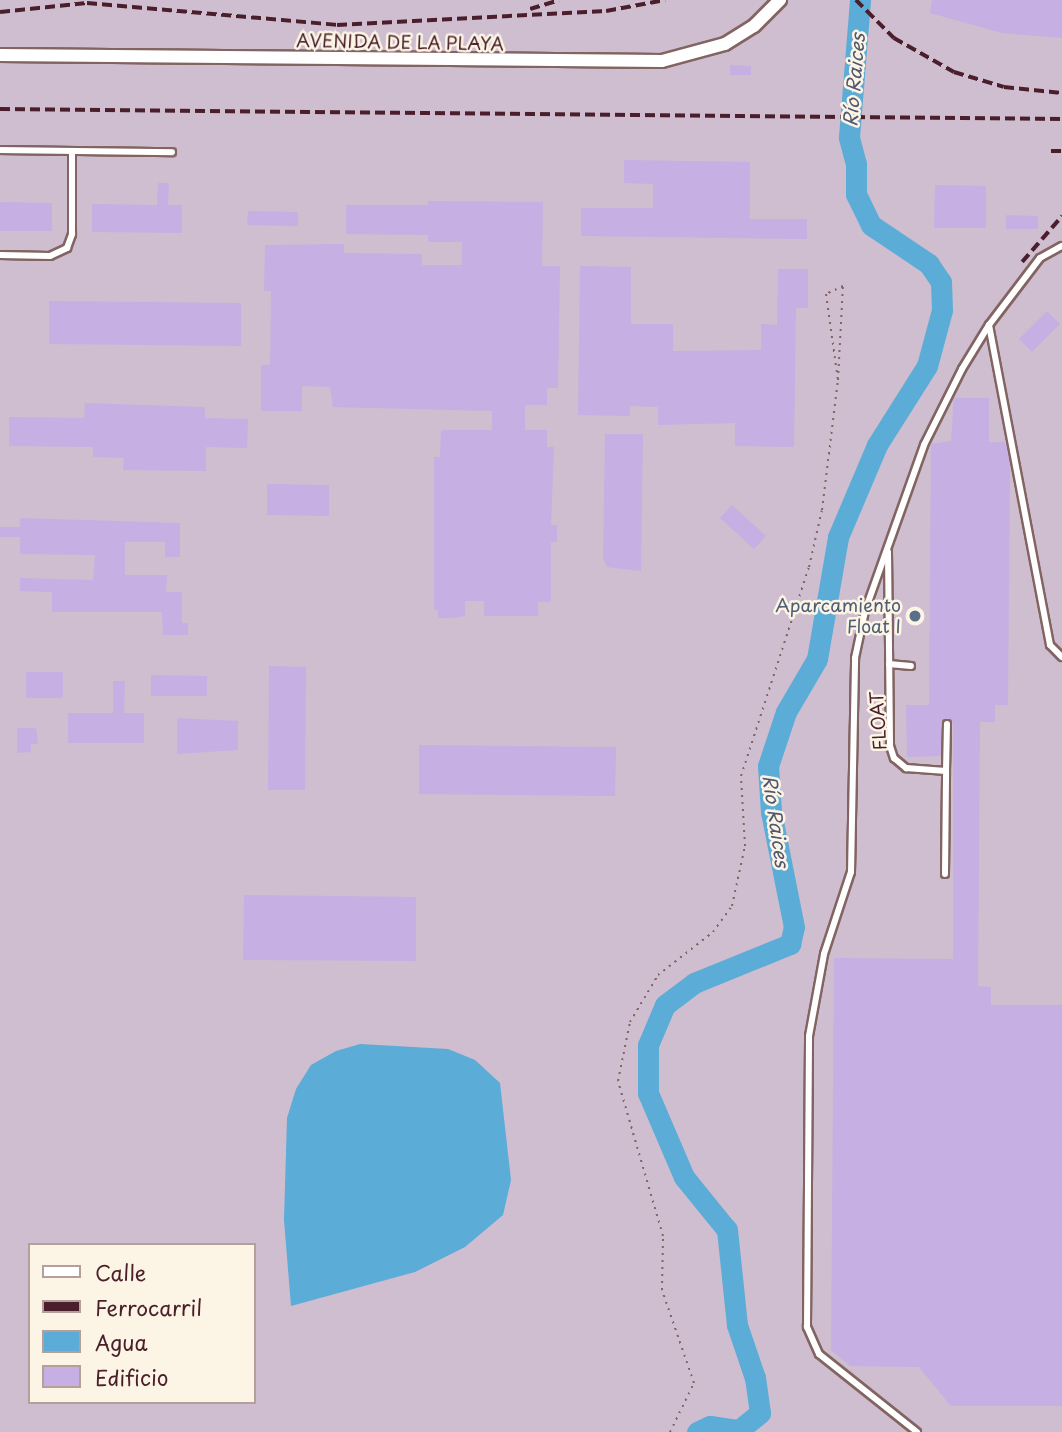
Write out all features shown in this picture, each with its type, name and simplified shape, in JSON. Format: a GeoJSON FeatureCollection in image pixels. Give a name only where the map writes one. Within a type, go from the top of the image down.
{"type":"FeatureCollection","features":[{"type":"Feature","properties":{"kind":"street","name":"AVENIDA DE LA PLAYA"},"geometry":{"type":"LineString","coordinates":[[0,55],[662,61],[725,44],[754,26],[780,0]]}},
{"type":"Feature","properties":{"kind":"lane"},"geometry":{"type":"LineString","coordinates":[[0,150],[173,152]]}},
{"type":"Feature","properties":{"kind":"lane"},"geometry":{"type":"LineString","coordinates":[[0,255],[50,256],[67,248],[72,234],[72,151]]}},
{"type":"Feature","properties":{"kind":"lane"},"geometry":{"type":"LineString","coordinates":[[917,1432],[819,1354],[807,1327],[809,1036],[824,954],[851,872],[855,657],[888,547],[924,445],[989,325],[1041,258],[1062,246]]}},
{"type":"Feature","properties":{"kind":"lane"},"geometry":{"type":"LineString","coordinates":[[989,325],[1050,645],[1062,657]]}},
{"type":"Feature","properties":{"kind":"lane","name":"FLOAT"},"geometry":{"type":"LineString","coordinates":[[888,547],[889,664],[894,758],[906,768],[946,771]]}},
{"type":"Feature","properties":{"kind":"lane"},"geometry":{"type":"LineString","coordinates":[[889,664],[911,666]]}},
{"type":"Feature","properties":{"kind":"lane"},"geometry":{"type":"LineString","coordinates":[[946,874],[947,724]]}},
{"type":"Feature","properties":{"kind":"path"},"geometry":{"type":"LineString","coordinates":[[670,1432],[694,1383],[663,1290],[663,1236],[618,1081],[630,1022],[658,975],[713,932],[732,906],[746,846],[741,776],[809,567],[822,510],[838,380],[843,286],[826,294],[838,380]]}},
{"type":"Feature","properties":{"kind":"shaded area"},"geometry":{"type":"Polygon","coordinates":[[[0,0],[1062,0],[1062,1432],[0,1432],[0,0]]]}},
{"type":"Feature","properties":{"kind":"water"},"geometry":{"type":"Polygon","coordinates":[[[360,1044],[448,1049],[475,1060],[500,1083],[511,1180],[503,1215],[465,1247],[415,1272],[291,1306],[284,1220],[287,1118],[296,1089],[311,1065],[336,1051],[360,1044]]]}},
{"type":"Feature","properties":{"kind":"building"},"geometry":{"type":"Polygon","coordinates":[[[932,0],[1062,0],[1062,38],[1002,33],[930,13],[932,0]]]}},
{"type":"Feature","properties":{"kind":"building"},"geometry":{"type":"Polygon","coordinates":[[[730,65],[751,66],[751,75],[730,75],[730,65]]]}},
{"type":"Feature","properties":{"kind":"building"},"geometry":{"type":"Polygon","coordinates":[[[624,160],[750,162],[750,219],[807,219],[807,239],[581,236],[581,208],[653,208],[653,184],[624,183],[624,160]]]}},
{"type":"Feature","properties":{"kind":"building"},"geometry":{"type":"Polygon","coordinates":[[[158,183],[169,183],[168,205],[182,205],[182,233],[92,232],[92,204],[157,205],[158,183]]]}},
{"type":"Feature","properties":{"kind":"building"},"geometry":{"type":"Polygon","coordinates":[[[935,185],[986,186],[986,228],[934,228],[935,185]]]}},
{"type":"Feature","properties":{"kind":"building"},"geometry":{"type":"Polygon","coordinates":[[[428,201],[543,202],[542,266],[560,266],[558,388],[547,388],[547,405],[525,405],[525,430],[547,430],[547,447],[554,447],[551,525],[557,525],[557,542],[551,542],[551,602],[538,602],[538,616],[484,616],[484,601],[465,601],[465,616],[438,618],[438,610],[434,610],[434,457],[440,457],[441,430],[492,430],[492,411],[333,407],[330,387],[302,386],[302,411],[261,411],[261,365],[270,365],[271,291],[264,291],[265,245],[344,244],[344,253],[422,254],[422,265],[462,265],[462,242],[428,242],[428,235],[346,234],[346,205],[428,205],[428,201]]]}},
{"type":"Feature","properties":{"kind":"building"},"geometry":{"type":"Polygon","coordinates":[[[0,202],[52,203],[52,231],[0,231],[0,202]]]}},
{"type":"Feature","properties":{"kind":"building"},"geometry":{"type":"Polygon","coordinates":[[[248,211],[298,212],[298,226],[247,225],[248,211]]]}},
{"type":"Feature","properties":{"kind":"building"},"geometry":{"type":"Polygon","coordinates":[[[1006,215],[1038,216],[1038,229],[1006,229],[1006,215]]]}},
{"type":"Feature","properties":{"kind":"building"},"geometry":{"type":"Polygon","coordinates":[[[580,266],[631,267],[631,324],[673,324],[673,351],[761,350],[761,324],[777,325],[778,269],[808,269],[808,308],[796,308],[794,447],[735,446],[735,423],[658,425],[658,407],[630,406],[630,416],[578,415],[580,266]]]}},
{"type":"Feature","properties":{"kind":"building"},"geometry":{"type":"Polygon","coordinates":[[[49,301],[241,303],[241,346],[49,344],[49,301]]]}},
{"type":"Feature","properties":{"kind":"building"},"geometry":{"type":"Polygon","coordinates":[[[1047,311],[1060,324],[1032,352],[1019,339],[1047,311]]]}},
{"type":"Feature","properties":{"kind":"building"},"geometry":{"type":"Polygon","coordinates":[[[954,398],[989,398],[989,442],[1005,442],[1010,464],[1008,705],[995,705],[995,722],[980,722],[978,986],[991,987],[991,1005],[1062,1005],[1062,1406],[951,1406],[919,1367],[850,1366],[831,1350],[834,958],[953,959],[953,723],[948,718],[942,722],[941,756],[907,757],[906,705],[929,705],[931,444],[951,441],[954,398]]]}},
{"type":"Feature","properties":{"kind":"building"},"geometry":{"type":"Polygon","coordinates":[[[85,403],[205,407],[205,418],[248,419],[247,448],[206,447],[206,471],[123,470],[124,458],[93,457],[93,447],[9,446],[9,417],[84,418],[85,403]]]}},
{"type":"Feature","properties":{"kind":"building"},"geometry":{"type":"Polygon","coordinates":[[[605,434],[643,434],[641,571],[607,567],[603,558],[605,434]]]}},
{"type":"Feature","properties":{"kind":"building"},"geometry":{"type":"Polygon","coordinates":[[[267,484],[329,485],[329,516],[267,515],[267,484]]]}},
{"type":"Feature","properties":{"kind":"building"},"geometry":{"type":"Polygon","coordinates":[[[732,505],[766,536],[754,549],[720,518],[732,505]]]}},
{"type":"Feature","properties":{"kind":"building"},"geometry":{"type":"Polygon","coordinates":[[[20,518],[180,523],[180,557],[165,557],[165,542],[125,542],[125,575],[167,575],[166,592],[182,592],[182,623],[188,623],[188,635],[163,635],[162,612],[52,612],[52,592],[20,591],[20,578],[93,580],[95,555],[20,554],[20,537],[0,537],[0,527],[20,527],[20,518]]]}},
{"type":"Feature","properties":{"kind":"building"},"geometry":{"type":"Polygon","coordinates":[[[269,666],[306,667],[305,790],[268,790],[269,666]]]}},
{"type":"Feature","properties":{"kind":"building"},"geometry":{"type":"Polygon","coordinates":[[[26,672],[63,672],[63,698],[26,698],[26,672]]]}},
{"type":"Feature","properties":{"kind":"building"},"geometry":{"type":"Polygon","coordinates":[[[151,675],[207,676],[207,696],[151,696],[151,675]]]}},
{"type":"Feature","properties":{"kind":"building"},"geometry":{"type":"Polygon","coordinates":[[[113,681],[125,681],[124,713],[144,713],[144,743],[68,743],[68,713],[113,713],[113,681]]]}},
{"type":"Feature","properties":{"kind":"building"},"geometry":{"type":"Polygon","coordinates":[[[177,718],[238,721],[238,750],[177,754],[177,718]]]}},
{"type":"Feature","properties":{"kind":"building"},"geometry":{"type":"Polygon","coordinates":[[[17,728],[36,728],[38,744],[31,744],[31,752],[17,753],[17,728]]]}},
{"type":"Feature","properties":{"kind":"building"},"geometry":{"type":"Polygon","coordinates":[[[419,745],[616,747],[615,796],[419,794],[419,745]]]}},
{"type":"Feature","properties":{"kind":"building"},"geometry":{"type":"Polygon","coordinates":[[[244,895],[416,897],[416,961],[243,960],[244,895]]]}},
{"type":"Feature","properties":{"kind":"waterway","name":"Río Raices"},"geometry":{"type":"LineString","coordinates":[[697,1432],[710,1426],[739,1430],[760,1413],[755,1378],[737,1325],[727,1230],[684,1177],[648,1093],[648,1045],[665,1005],[694,983],[790,944],[794,927],[771,812],[768,766],[786,712],[817,659],[838,537],[877,445],[927,366],[942,310],[941,282],[929,264],[871,225],[856,194],[856,164],[849,137],[860,0]]}},
{"type":"Feature","properties":{"kind":"railway"},"geometry":{"type":"LineString","coordinates":[[530,9],[559,0]]}},
{"type":"Feature","properties":{"kind":"railway"},"geometry":{"type":"LineString","coordinates":[[0,12],[87,3],[337,25],[606,11],[665,0]]}},
{"type":"Feature","properties":{"kind":"railway"},"geometry":{"type":"LineString","coordinates":[[856,0],[894,38],[954,72],[1004,87],[1062,93]]}},
{"type":"Feature","properties":{"kind":"railway"},"geometry":{"type":"LineString","coordinates":[[0,109],[1062,119]]}},
{"type":"Feature","properties":{"kind":"railway"},"geometry":{"type":"LineString","coordinates":[[1051,151],[1062,151]]}},
{"type":"Feature","properties":{"kind":"railway"},"geometry":{"type":"LineString","coordinates":[[1022,262],[1062,216]]}},
{"type":"Feature","properties":{"kind":"place","name":"Aparcamiento Float I"},"geometry":{"type":"Point","coordinates":[915,616]}}]}
